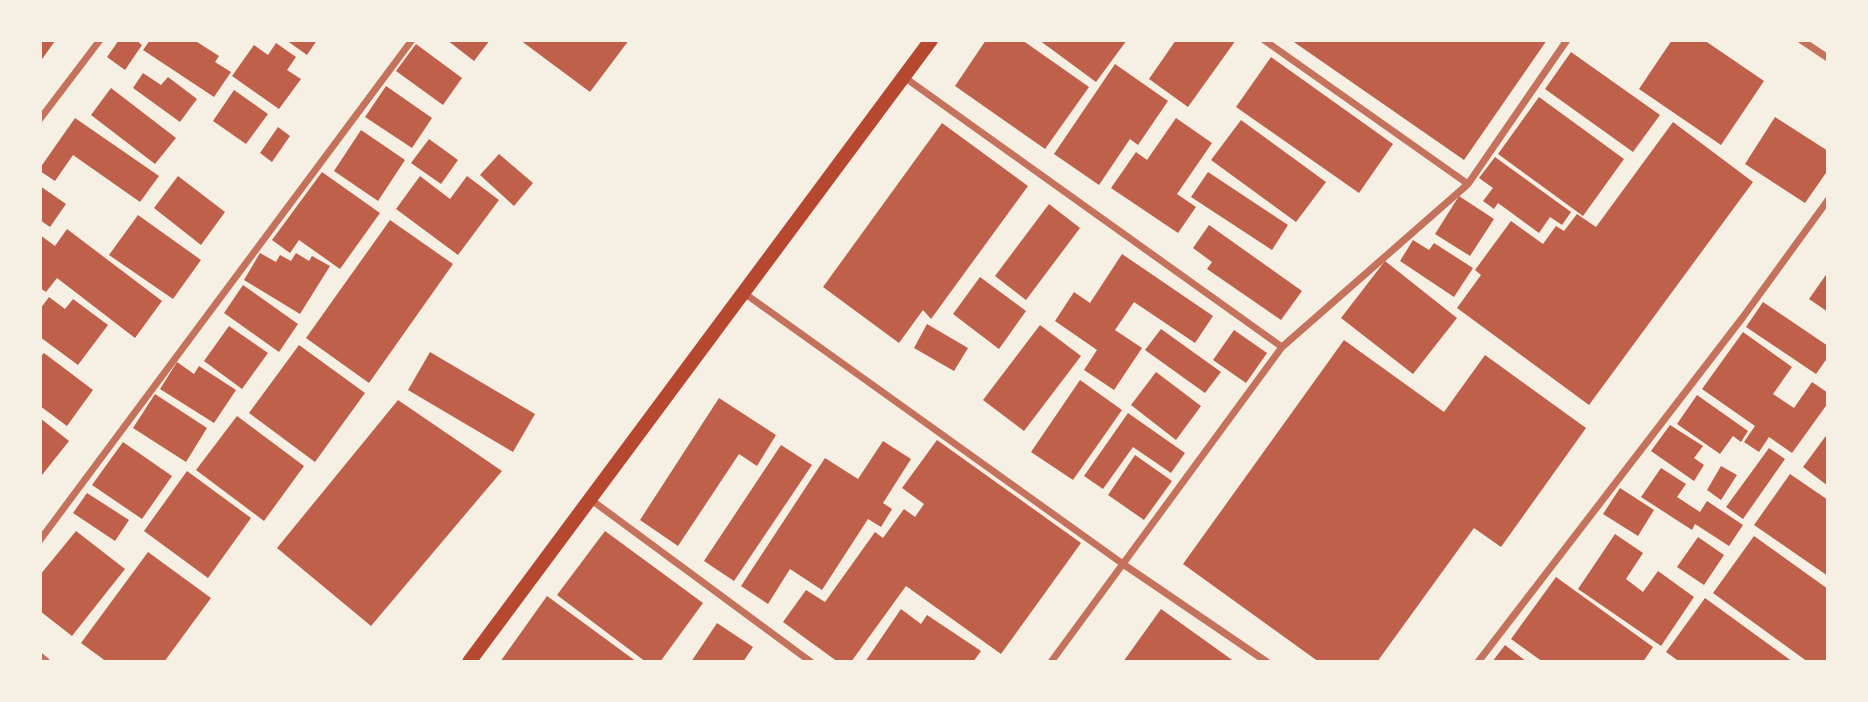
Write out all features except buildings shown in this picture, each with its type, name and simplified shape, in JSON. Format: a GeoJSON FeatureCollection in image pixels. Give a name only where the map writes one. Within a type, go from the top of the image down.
{"type":"FeatureCollection","features":[{"type":"Feature","properties":{"kind":"main road"},"geometry":{"type":"LineString","coordinates":[[469,662],[931,40]]}},
{"type":"Feature","properties":{"kind":"street"},"geometry":{"type":"LineString","coordinates":[[40,119],[100,40]]}},
{"type":"Feature","properties":{"kind":"street"},"geometry":{"type":"LineString","coordinates":[[40,540],[412,40]]}},
{"type":"Feature","properties":{"kind":"street"},"geometry":{"type":"LineString","coordinates":[[1264,40],[1468,184]]}},
{"type":"Feature","properties":{"kind":"street"},"geometry":{"type":"LineString","coordinates":[[1051,662],[1282,347],[1468,184],[1567,40]]}},
{"type":"Feature","properties":{"kind":"street"},"geometry":{"type":"LineString","coordinates":[[1801,40],[1828,58]]}},
{"type":"Feature","properties":{"kind":"street"},"geometry":{"type":"LineString","coordinates":[[904,77],[1282,347]]}},
{"type":"Feature","properties":{"kind":"street"},"geometry":{"type":"LineString","coordinates":[[1478,662],[1743,317],[1828,200]]}},
{"type":"Feature","properties":{"kind":"street"},"geometry":{"type":"LineString","coordinates":[[744,293],[1123,564],[1267,662]]}},
{"type":"Feature","properties":{"kind":"street"},"geometry":{"type":"LineString","coordinates":[[590,499],[811,662]]}},
{"type":"Feature","properties":{"kind":"street"},"geometry":{"type":"LineString","coordinates":[[40,656],[47,662]]}}]}
